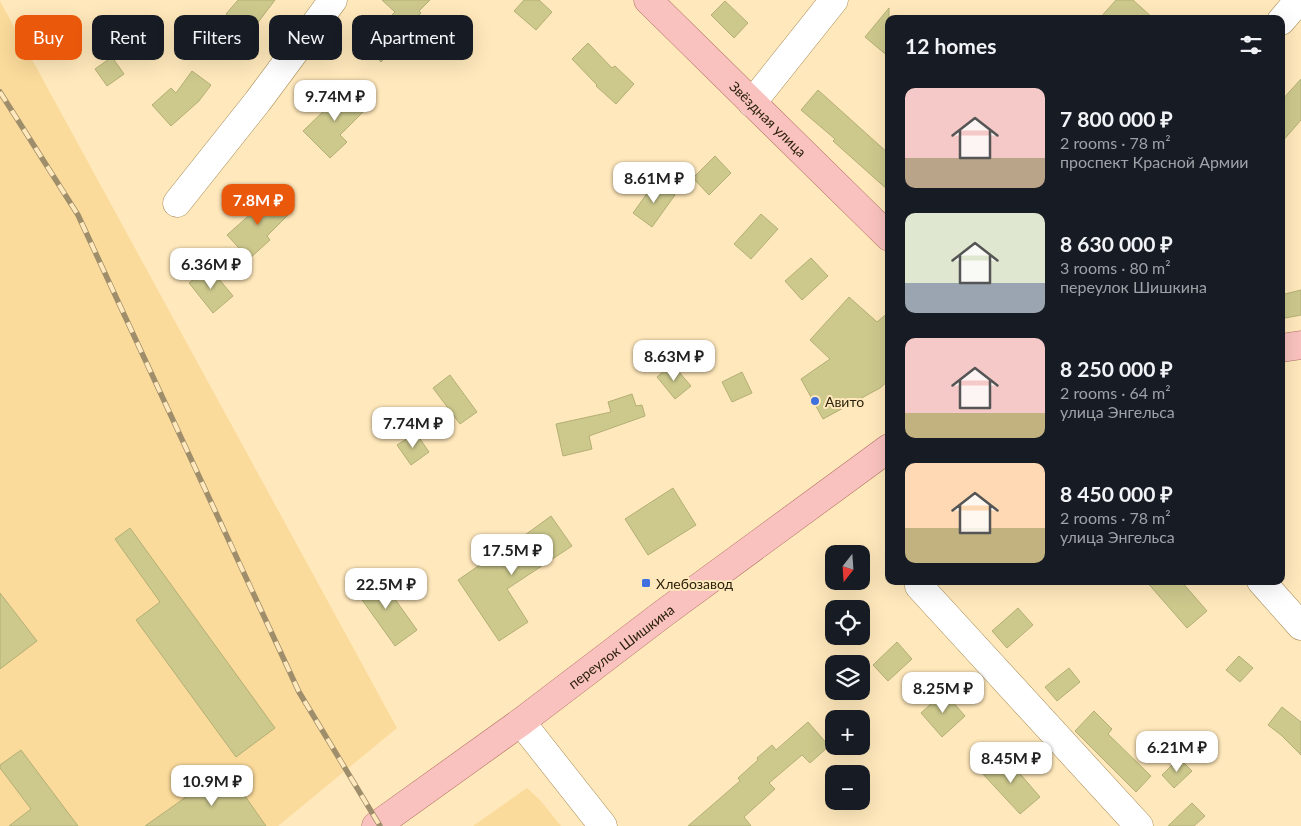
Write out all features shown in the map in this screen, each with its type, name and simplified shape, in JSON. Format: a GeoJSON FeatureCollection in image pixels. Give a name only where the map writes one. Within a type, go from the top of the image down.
{"type":"FeatureCollection","features":[{"type":"Feature","properties":{"kind":"main road","name":"Звёздная улица"},"geometry":{"type":"LineString","coordinates":[[648,0],[885,232]]}},
{"type":"Feature","properties":{"kind":"main road"},"geometry":{"type":"LineString","coordinates":[[1285,347],[1301,344]]}},
{"type":"Feature","properties":{"kind":"main road","name":"переулок Шишкина"},"geometry":{"type":"LineString","coordinates":[[376,826],[521,722],[664,613],[885,451]]}},
{"type":"Feature","properties":{"kind":"street"},"geometry":{"type":"LineString","coordinates":[[176,203],[258,101],[333,0]]}},
{"type":"Feature","properties":{"kind":"street"},"geometry":{"type":"LineString","coordinates":[[752,103],[834,0]]}},
{"type":"Feature","properties":{"kind":"street"},"geometry":{"type":"LineString","coordinates":[[1285,17],[1300,0]]}},
{"type":"Feature","properties":{"kind":"street"},"geometry":{"type":"LineString","coordinates":[[1265,585],[1301,626]]}},
{"type":"Feature","properties":{"kind":"street"},"geometry":{"type":"LineString","coordinates":[[919,586],[1139,826]]}},
{"type":"Feature","properties":{"kind":"street"},"geometry":{"type":"LineString","coordinates":[[521,722],[603,826]]}},
{"type":"Feature","properties":{"kind":"shaded area"},"geometry":{"type":"Polygon","coordinates":[[[0,1],[15,28],[15,60],[32,60],[397,728],[278,826],[0,826],[0,1]]]}},
{"type":"Feature","properties":{"kind":"shaded area"},"geometry":{"type":"Polygon","coordinates":[[[527,788],[540,800],[561,826],[473,826],[527,788]]]}},
{"type":"Feature","properties":{"kind":"building"},"geometry":{"type":"Polygon","coordinates":[[[238,0],[275,0],[259,21],[259,15],[226,14],[238,0]]]}},
{"type":"Feature","properties":{"kind":"building"},"geometry":{"type":"Polygon","coordinates":[[[382,0],[430,0],[419,11],[421,13],[419,15],[392,15],[395,12],[382,0]]]}},
{"type":"Feature","properties":{"kind":"building"},"geometry":{"type":"Polygon","coordinates":[[[524,0],[539,0],[552,12],[536,30],[514,11],[524,0]]]}},
{"type":"Feature","properties":{"kind":"building"},"geometry":{"type":"Polygon","coordinates":[[[1116,0],[1133,0],[1150,15],[1103,15],[1116,0]]]}},
{"type":"Feature","properties":{"kind":"building"},"geometry":{"type":"Polygon","coordinates":[[[725,1],[748,23],[734,38],[711,15],[725,1]]]}},
{"type":"Feature","properties":{"kind":"building"},"geometry":{"type":"Polygon","coordinates":[[[889,8],[889,15],[885,15],[885,54],[865,37],[889,8]]]}},
{"type":"Feature","properties":{"kind":"building"},"geometry":{"type":"Polygon","coordinates":[[[588,43],[612,68],[615,66],[634,84],[616,104],[596,86],[572,59],[588,43]]]}},
{"type":"Feature","properties":{"kind":"building"},"geometry":{"type":"Polygon","coordinates":[[[108,60],[114,60],[124,74],[107,86],[95,69],[108,60]]]}},
{"type":"Feature","properties":{"kind":"building"},"geometry":{"type":"Polygon","coordinates":[[[192,71],[211,85],[199,101],[171,126],[152,105],[171,88],[176,93],[192,71]]]}},
{"type":"Feature","properties":{"kind":"building"},"geometry":{"type":"Polygon","coordinates":[[[1301,79],[1301,120],[1285,138],[1285,97],[1301,79]]]}},
{"type":"Feature","properties":{"kind":"building"},"geometry":{"type":"Polygon","coordinates":[[[343,85],[367,108],[340,135],[347,142],[330,158],[303,131],[331,104],[328,101],[343,85]]]}},
{"type":"Feature","properties":{"kind":"building"},"geometry":{"type":"Polygon","coordinates":[[[818,90],[885,150],[885,187],[833,141],[835,139],[801,110],[818,90]]]}},
{"type":"Feature","properties":{"kind":"building"},"geometry":{"type":"Polygon","coordinates":[[[715,156],[731,173],[709,195],[693,178],[715,156]]]}},
{"type":"Feature","properties":{"kind":"building"},"geometry":{"type":"Polygon","coordinates":[[[656,181],[675,195],[652,227],[633,213],[656,181]]]}},
{"type":"Feature","properties":{"kind":"building"},"geometry":{"type":"Polygon","coordinates":[[[265,192],[288,215],[267,236],[270,240],[249,259],[227,235],[254,211],[250,207],[265,192]]]}},
{"type":"Feature","properties":{"kind":"building"},"geometry":{"type":"Polygon","coordinates":[[[761,214],[778,229],[751,259],[734,244],[761,214]]]}},
{"type":"Feature","properties":{"kind":"building"},"geometry":{"type":"Polygon","coordinates":[[[811,258],[828,276],[802,300],[785,281],[811,258]]]}},
{"type":"Feature","properties":{"kind":"building"},"geometry":{"type":"Polygon","coordinates":[[[209,267],[233,296],[213,313],[189,283],[209,267]]]}},
{"type":"Feature","properties":{"kind":"building"},"geometry":{"type":"Polygon","coordinates":[[[1301,290],[1301,315],[1285,318],[1285,294],[1301,290]]]}},
{"type":"Feature","properties":{"kind":"building"},"geometry":{"type":"Polygon","coordinates":[[[849,297],[877,322],[885,315],[885,384],[823,419],[801,379],[830,359],[810,340],[849,297]]]}},
{"type":"Feature","properties":{"kind":"building"},"geometry":{"type":"Polygon","coordinates":[[[672,364],[691,386],[675,399],[657,377],[672,364]]]}},
{"type":"Feature","properties":{"kind":"building"},"geometry":{"type":"Polygon","coordinates":[[[742,372],[752,393],[732,402],[722,382],[742,372]]]}},
{"type":"Feature","properties":{"kind":"building"},"geometry":{"type":"Polygon","coordinates":[[[450,375],[477,412],[460,424],[433,388],[450,375]]]}},
{"type":"Feature","properties":{"kind":"building"},"geometry":{"type":"Polygon","coordinates":[[[632,394],[636,406],[642,405],[645,416],[589,436],[592,449],[563,456],[556,424],[611,412],[608,402],[632,394]]]}},
{"type":"Feature","properties":{"kind":"building"},"geometry":{"type":"Polygon","coordinates":[[[416,433],[429,452],[411,465],[397,445],[416,433]]]}},
{"type":"Feature","properties":{"kind":"building"},"geometry":{"type":"Polygon","coordinates":[[[673,488],[696,525],[648,555],[625,519],[673,488]]]}},
{"type":"Feature","properties":{"kind":"building"},"geometry":{"type":"Polygon","coordinates":[[[551,516],[572,546],[507,589],[528,622],[499,641],[458,580],[487,560],[488,562],[551,516]]]}},
{"type":"Feature","properties":{"kind":"building"},"geometry":{"type":"Polygon","coordinates":[[[130,528],[275,728],[236,757],[136,620],[160,602],[115,539],[130,528]]]}},
{"type":"Feature","properties":{"kind":"building"},"geometry":{"type":"Polygon","coordinates":[[[377,574],[417,630],[395,646],[355,590],[377,574]]]}},
{"type":"Feature","properties":{"kind":"building"},"geometry":{"type":"Polygon","coordinates":[[[1149,585],[1184,585],[1207,611],[1187,628],[1149,585]]]}},
{"type":"Feature","properties":{"kind":"building"},"geometry":{"type":"Polygon","coordinates":[[[0,593],[37,641],[0,669],[0,593]]]}},
{"type":"Feature","properties":{"kind":"building"},"geometry":{"type":"Polygon","coordinates":[[[1018,608],[1033,625],[1007,648],[992,631],[1018,608]]]}},
{"type":"Feature","properties":{"kind":"building"},"geometry":{"type":"Polygon","coordinates":[[[897,642],[912,659],[888,681],[873,665],[897,642]]]}},
{"type":"Feature","properties":{"kind":"building"},"geometry":{"type":"Polygon","coordinates":[[[1239,656],[1253,668],[1240,682],[1226,670],[1239,656]]]}},
{"type":"Feature","properties":{"kind":"building"},"geometry":{"type":"Polygon","coordinates":[[[1069,668],[1080,682],[1057,701],[1045,687],[1069,668]]]}},
{"type":"Feature","properties":{"kind":"building"},"geometry":{"type":"Polygon","coordinates":[[[944,692],[965,716],[942,737],[921,713],[944,692]]]}},
{"type":"Feature","properties":{"kind":"building"},"geometry":{"type":"Polygon","coordinates":[[[1282,707],[1301,722],[1301,755],[1268,725],[1282,707]]]}},
{"type":"Feature","properties":{"kind":"building"},"geometry":{"type":"Polygon","coordinates":[[[1094,711],[1112,729],[1108,734],[1151,776],[1136,792],[1075,731],[1094,711]]]}},
{"type":"Feature","properties":{"kind":"building"},"geometry":{"type":"Polygon","coordinates":[[[808,722],[825,741],[825,750],[810,763],[802,755],[769,783],[775,789],[744,817],[751,826],[688,826],[740,781],[738,778],[772,745],[776,750],[808,722]]]}},
{"type":"Feature","properties":{"kind":"building"},"geometry":{"type":"Polygon","coordinates":[[[21,750],[78,826],[9,826],[31,809],[0,768],[0,765],[21,750]]]}},
{"type":"Feature","properties":{"kind":"building"},"geometry":{"type":"Polygon","coordinates":[[[1003,754],[1040,797],[1020,814],[982,773],[1003,754]]]}},
{"type":"Feature","properties":{"kind":"building"},"geometry":{"type":"Polygon","coordinates":[[[1179,758],[1192,771],[1174,788],[1162,775],[1179,758]]]}},
{"type":"Feature","properties":{"kind":"building"},"geometry":{"type":"Polygon","coordinates":[[[226,769],[266,826],[145,826],[226,769]]]}},
{"type":"Feature","properties":{"kind":"building"},"geometry":{"type":"Polygon","coordinates":[[[1192,803],[1205,816],[1194,826],[1168,826],[1192,803]]]}},
{"type":"Feature","properties":{"kind":"railway"},"geometry":{"type":"LineString","coordinates":[[0,92],[78,215],[299,692],[380,826]]}},
{"type":"Feature","properties":{"kind":"place","name":"Авито"},"geometry":{"type":"Point","coordinates":[815,401]}},
{"type":"Feature","properties":{"kind":"place","name":"Хлебозавод"},"geometry":{"type":"Point","coordinates":[646,583]}}]}
